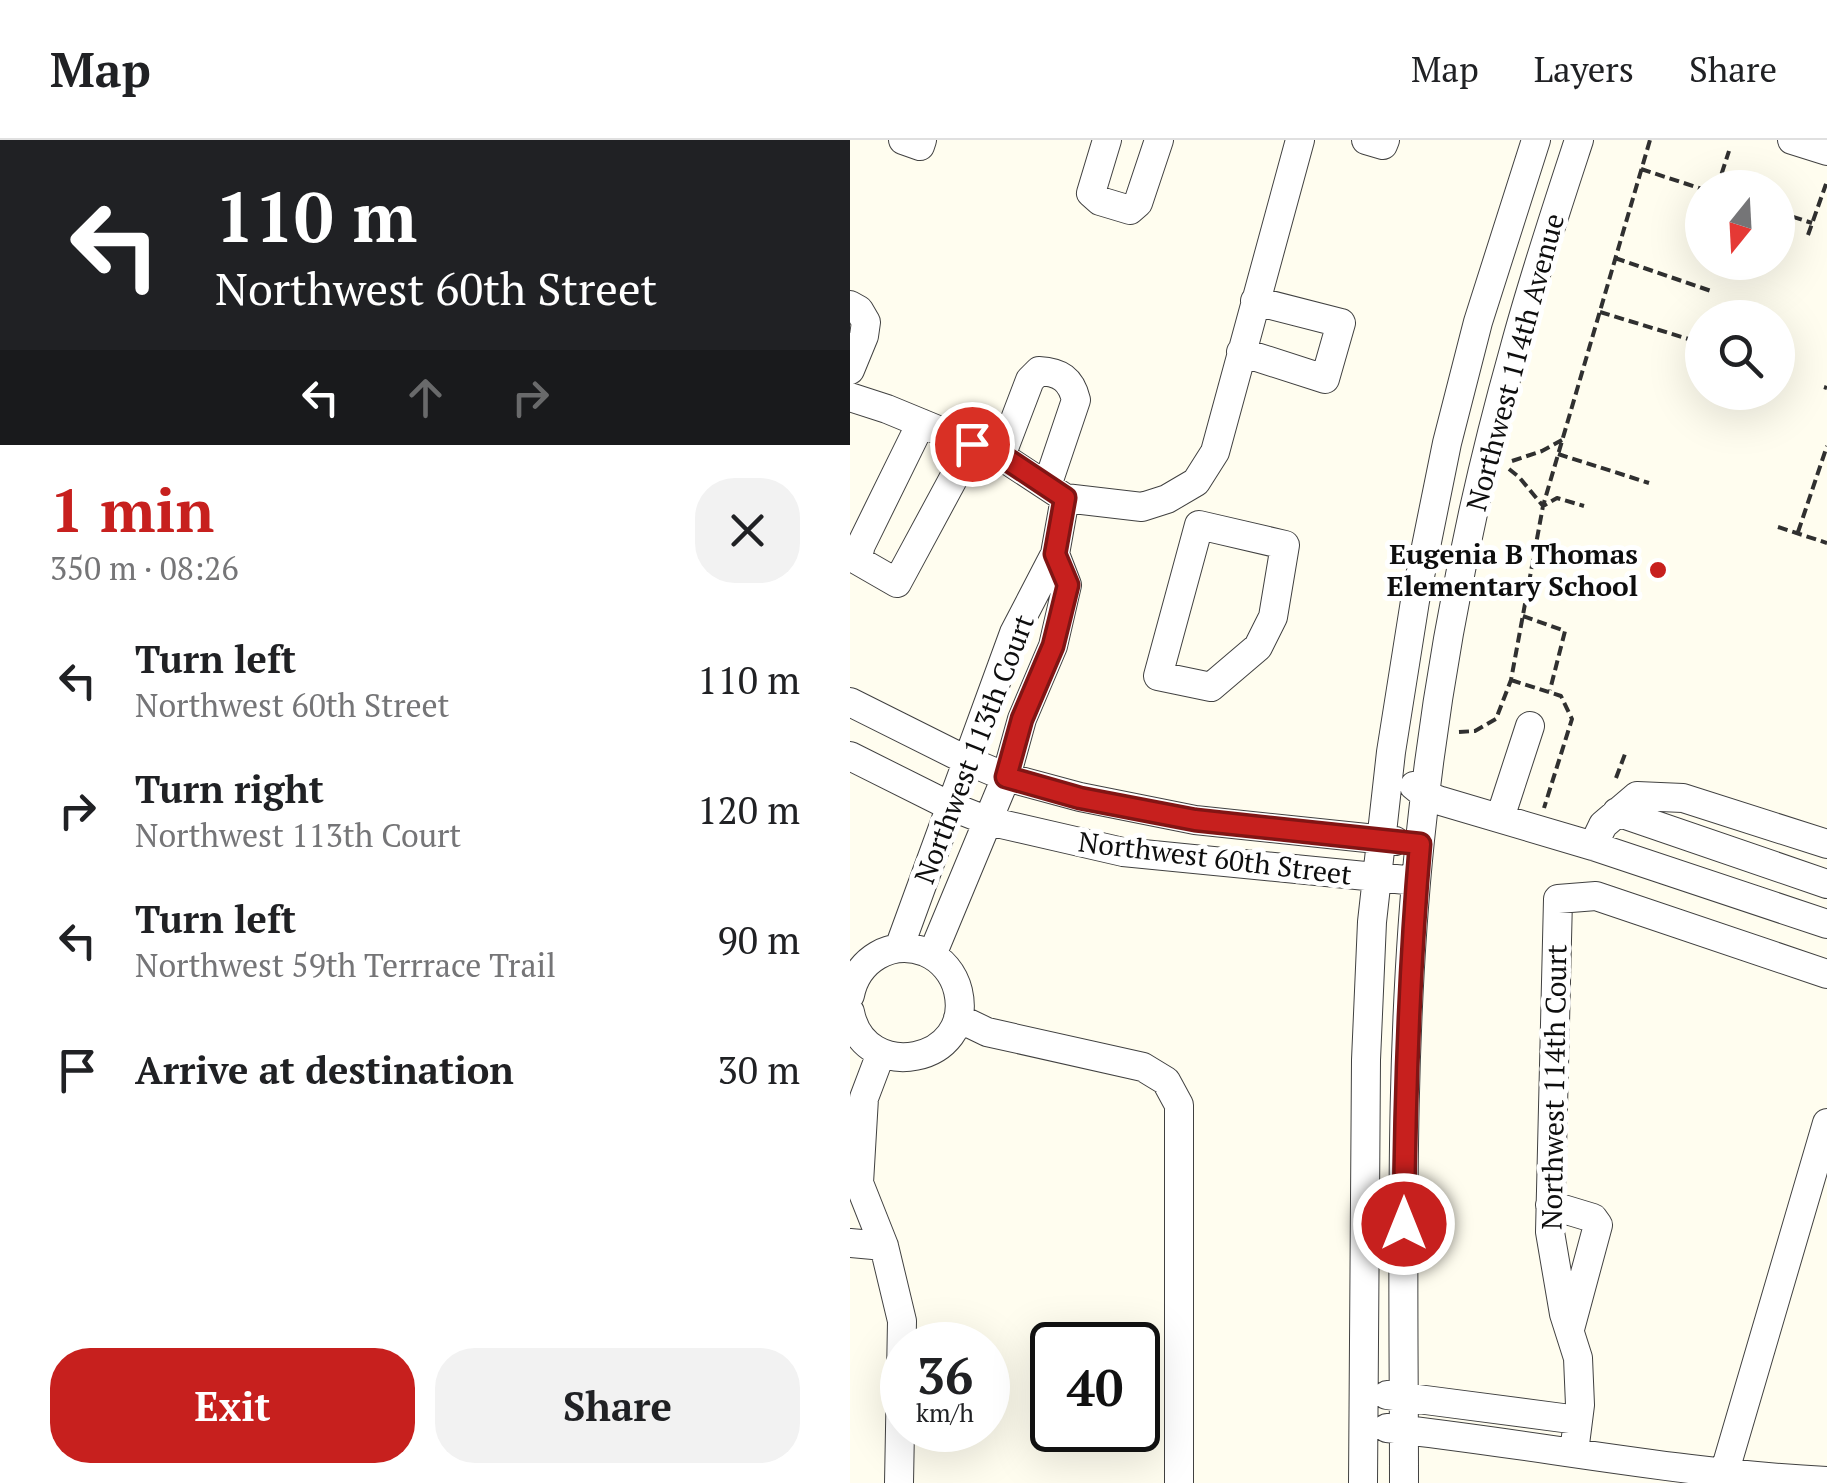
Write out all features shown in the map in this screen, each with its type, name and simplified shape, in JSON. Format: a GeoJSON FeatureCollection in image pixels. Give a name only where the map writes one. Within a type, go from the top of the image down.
{"type":"FeatureCollection","features":[{"type":"Feature","properties":{"kind":"street"},"geometry":{"type":"LineString","coordinates":[[903,140],[920,146],[922,140]]}},
{"type":"Feature","properties":{"kind":"street"},"geometry":{"type":"LineString","coordinates":[[1108,140],[1092,193],[1100,201],[1130,210],[1138,203],[1160,140]]}},
{"type":"Feature","properties":{"kind":"street"},"geometry":{"type":"LineString","coordinates":[[850,396],[1002,456],[1056,492],[1142,507],[1167,499],[1196,482],[1215,452],[1300,140]]}},
{"type":"Feature","properties":{"kind":"street"},"geometry":{"type":"LineString","coordinates":[[1366,140],[1383,146],[1385,140]]}},
{"type":"Feature","properties":{"kind":"street","name":"Northwest 114th Avenue"},"geometry":{"type":"LineString","coordinates":[[1363,1483],[1364,1104],[1372,922],[1390,752],[1415,600],[1459,394],[1536,140]]}},
{"type":"Feature","properties":{"kind":"street","name":"Northwest 114th Avenue"},"geometry":{"type":"LineString","coordinates":[[1404,1483],[1405,1082],[1425,795],[1456,598],[1491,437],[1579,140]]}},
{"type":"Feature","properties":{"kind":"street"},"geometry":{"type":"LineString","coordinates":[[1792,140],[1827,151]]}},
{"type":"Feature","properties":{"kind":"street"},"geometry":{"type":"LineString","coordinates":[[1241,352],[1326,379],[1334,351],[1341,322],[1255,302]]}},
{"type":"Feature","properties":{"kind":"street"},"geometry":{"type":"LineString","coordinates":[[850,305],[859,310],[866,322],[850,370]]}},
{"type":"Feature","properties":{"kind":"street","name":"Northwest 113th Court"},"geometry":{"type":"LineString","coordinates":[[932,955],[1006,777],[1022,719],[1053,646],[1068,585],[1055,554],[1056,492],[1076,400],[1064,376],[1039,371],[1030,380],[1002,456]]}},
{"type":"Feature","properties":{"kind":"street"},"geometry":{"type":"LineString","coordinates":[[1459,394],[1464,412],[1474,426],[1491,437]]}},
{"type":"Feature","properties":{"kind":"street"},"geometry":{"type":"LineString","coordinates":[[921,423],[860,546],[857,560],[897,583],[972,444]]}},
{"type":"Feature","properties":{"kind":"street"},"geometry":{"type":"LineString","coordinates":[[1167,499],[1199,526],[1285,545],[1273,617],[1258,646],[1211,688],[1158,676],[1199,526]]}},
{"type":"Feature","properties":{"kind":"street","name":"Northwest 113th Court"},"geometry":{"type":"LineString","coordinates":[[899,948],[1014,632],[1055,554]]}},
{"type":"Feature","properties":{"kind":"street","name":"Northwest 60th Street"},"geometry":{"type":"LineString","coordinates":[[850,702],[1006,777],[1080,798],[1233,824],[1420,844]]}},
{"type":"Feature","properties":{"kind":"street"},"geometry":{"type":"LineString","coordinates":[[1500,818],[1530,726]]}},
{"type":"Feature","properties":{"kind":"street"},"geometry":{"type":"LineString","coordinates":[[1390,752],[1411,784],[1425,795],[1827,924]]}},
{"type":"Feature","properties":{"kind":"street","name":"Northwest 60th Street"},"geometry":{"type":"LineString","coordinates":[[850,756],[950,806],[988,820],[1124,852],[1416,881]]}},
{"type":"Feature","properties":{"kind":"street"},"geometry":{"type":"LineString","coordinates":[[1592,846],[1615,801],[1637,796],[1683,798],[1827,844]]}},
{"type":"Feature","properties":{"kind":"street"},"geometry":{"type":"LineString","coordinates":[[1615,801],[1827,884]]}},
{"type":"Feature","properties":{"kind":"street"},"geometry":{"type":"LineString","coordinates":[[1156,856],[1163,813]]}},
{"type":"Feature","properties":{"kind":"street","name":"Northwest 114th Court"},"geometry":{"type":"LineString","coordinates":[[1574,1452],[1580,1405],[1578,1358],[1564,1314],[1550,1232],[1558,899],[1596,896],[1827,974]]}},
{"type":"Feature","properties":{"kind":"street"},"geometry":{"type":"LineString","coordinates":[[899,948],[932,955],[946,966],[956,982],[958,1018],[950,1035],[919,1056],[900,1058],[882,1054],[858,1032],[850,994],[858,972],[870,960],[899,948]]}},
{"type":"Feature","properties":{"kind":"street"},"geometry":{"type":"LineString","coordinates":[[958,1018],[986,1032],[1142,1067],[1166,1081],[1179,1105],[1179,1483]]}},
{"type":"Feature","properties":{"kind":"street"},"geometry":{"type":"LineString","coordinates":[[882,1054],[864,1098],[859,1183],[884,1246],[902,1321],[899,1483]]}},
{"type":"Feature","properties":{"kind":"street"},"geometry":{"type":"LineString","coordinates":[[1724,1474],[1827,1123]]}},
{"type":"Feature","properties":{"kind":"street"},"geometry":{"type":"LineString","coordinates":[[1550,1205],[1594,1218],[1598,1225],[1569,1331]]}},
{"type":"Feature","properties":{"kind":"street"},"geometry":{"type":"LineString","coordinates":[[850,1243],[884,1246]]}},
{"type":"Feature","properties":{"kind":"street"},"geometry":{"type":"LineString","coordinates":[[1364,1392],[1578,1420]]}},
{"type":"Feature","properties":{"kind":"street"},"geometry":{"type":"LineString","coordinates":[[1521,1445],[1524,1412]]}},
{"type":"Feature","properties":{"kind":"street"},"geometry":{"type":"LineString","coordinates":[[1363,1425],[1680,1470],[1827,1481]]}},
{"type":"Feature","properties":{"kind":"path"},"geometry":{"type":"LineString","coordinates":[[1453,732],[1475,731],[1496,718],[1512,680],[1543,506],[1650,140]]}},
{"type":"Feature","properties":{"kind":"path"},"geometry":{"type":"LineString","coordinates":[[1723,170],[1730,151]]}},
{"type":"Feature","properties":{"kind":"path"},"geometry":{"type":"LineString","coordinates":[[1642,169],[1685,183]]}},
{"type":"Feature","properties":{"kind":"path"},"geometry":{"type":"LineString","coordinates":[[1808,235],[1826,184]]}},
{"type":"Feature","properties":{"kind":"path"},"geometry":{"type":"LineString","coordinates":[[1795,218],[1812,224]]}},
{"type":"Feature","properties":{"kind":"path"},"geometry":{"type":"LineString","coordinates":[[1615,258],[1711,290]]}},
{"type":"Feature","properties":{"kind":"path"},"geometry":{"type":"LineString","coordinates":[[1600,312],[1685,338]]}},
{"type":"Feature","properties":{"kind":"path"},"geometry":{"type":"LineString","coordinates":[[1543,506],[1519,477],[1502,464],[1562,440]]}},
{"type":"Feature","properties":{"kind":"path"},"geometry":{"type":"LineString","coordinates":[[1798,532],[1827,446]]}},
{"type":"Feature","properties":{"kind":"path"},"geometry":{"type":"LineString","coordinates":[[1558,454],[1649,483]]}},
{"type":"Feature","properties":{"kind":"path"},"geometry":{"type":"LineString","coordinates":[[1543,506],[1557,498],[1584,506]]}},
{"type":"Feature","properties":{"kind":"path"},"geometry":{"type":"LineString","coordinates":[[1778,528],[1827,543]]}},
{"type":"Feature","properties":{"kind":"path"},"geometry":{"type":"LineString","coordinates":[[1523,616],[1565,631],[1550,691]]}},
{"type":"Feature","properties":{"kind":"path"},"geometry":{"type":"LineString","coordinates":[[1512,680],[1561,696],[1572,719],[1544,809],[1555,812]]}},
{"type":"Feature","properties":{"kind":"path"},"geometry":{"type":"LineString","coordinates":[[1615,801],[1625,754]]}},
{"type":"Feature","properties":{"kind":"place","name":"Eugenia B Thomas Elementary School"},"geometry":{"type":"Point","coordinates":[1658,570]}},
{"type":"Feature","properties":{"kind":"route"},"geometry":{"type":"LineString","coordinates":[[972,444],[1002,456],[1065,498],[1055,554],[1068,585],[1053,646],[1022,719],[1006,777],[1080,798],[1195,820],[1420,844],[1405,1082],[1404,1224]]}}]}
